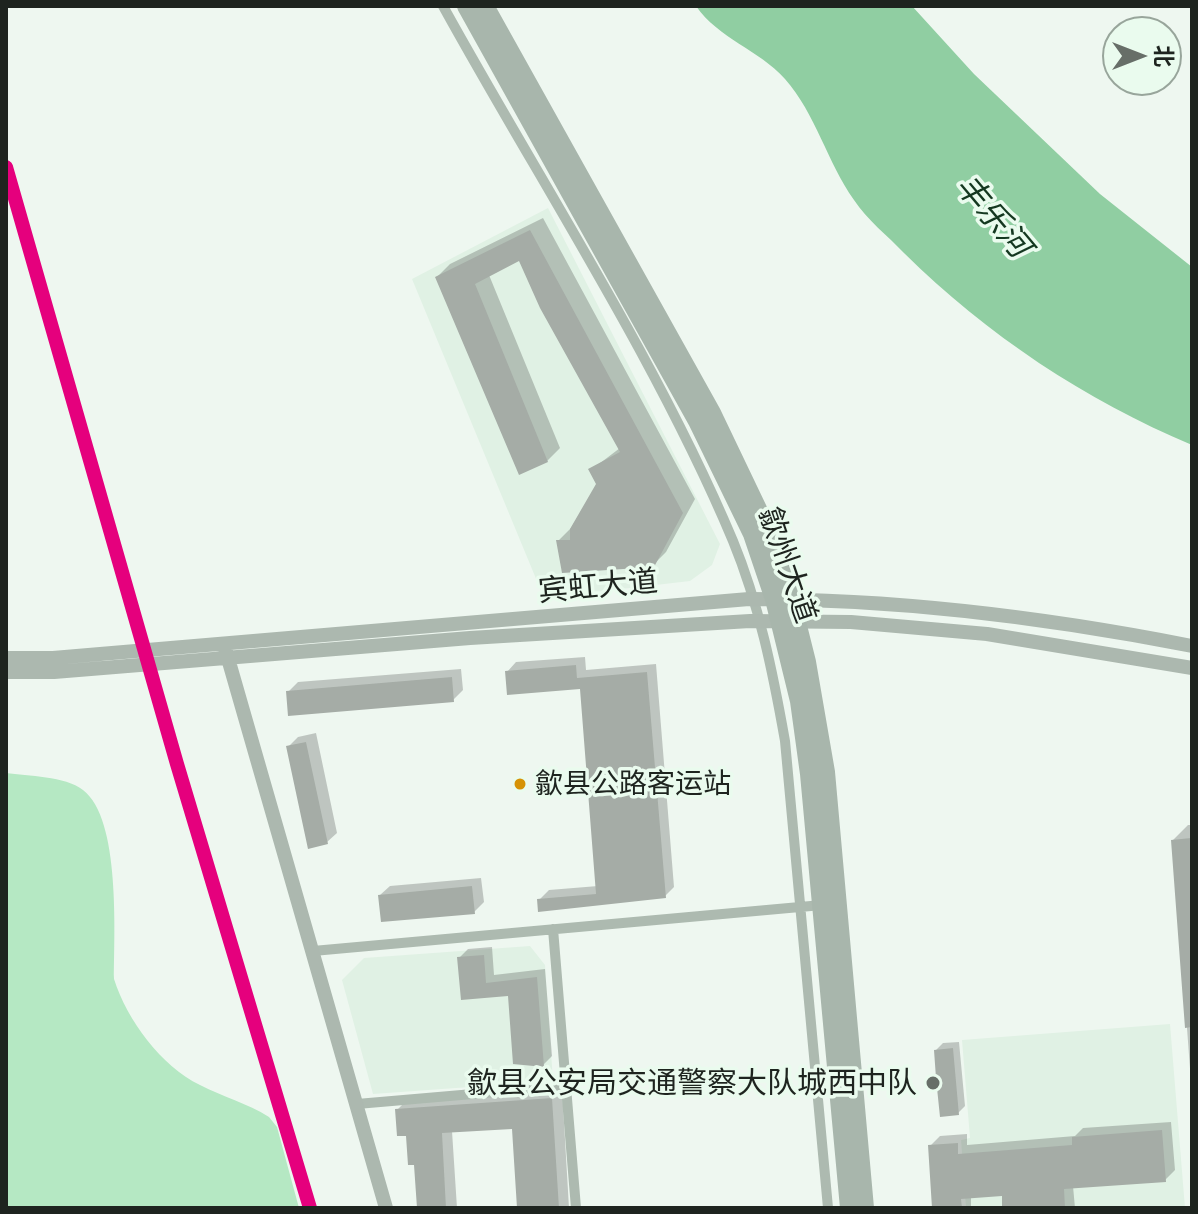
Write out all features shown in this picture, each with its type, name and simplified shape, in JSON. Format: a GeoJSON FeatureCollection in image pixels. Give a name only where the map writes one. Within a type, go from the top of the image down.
{"type":"FeatureCollection","features":[{"type":"Feature","properties":{"kind":"highway","name":"歙州大道"},"geometry":{"type":"LineString","coordinates":[[466,6],[697,421],[782,599]]}},
{"type":"Feature","properties":{"kind":"highway","name":"歙州大道"},"geometry":{"type":"LineString","coordinates":[[485,6],[712,413],[767,528],[788,621],[815,698],[826,772],[865,1208]]}},
{"type":"Feature","properties":{"kind":"highway","name":"歙州大道"},"geometry":{"type":"LineString","coordinates":[[788,621],[805,737],[849,1208]]}},
{"type":"Feature","properties":{"kind":"main road","name":"宾虹大道"},"geometry":{"type":"LineString","coordinates":[[6,672],[54,672],[226,650],[752,599],[989,612],[1192,646]]}},
{"type":"Feature","properties":{"kind":"main road","name":"宾虹大道"},"geometry":{"type":"LineString","coordinates":[[6,658],[226,650],[695,622],[788,621],[987,634],[1192,668]]}},
{"type":"Feature","properties":{"kind":"main road"},"geometry":{"type":"LineString","coordinates":[[226,650],[386,1208]]}},
{"type":"Feature","properties":{"kind":"street"},"geometry":{"type":"LineString","coordinates":[[443,6],[679,430],[733,542],[752,599],[785,741],[828,1208]]}},
{"type":"Feature","properties":{"kind":"street"},"geometry":{"type":"LineString","coordinates":[[313,951],[822,905]]}},
{"type":"Feature","properties":{"kind":"street"},"geometry":{"type":"LineString","coordinates":[[553,929],[576,1208]]}},
{"type":"Feature","properties":{"kind":"street"},"geometry":{"type":"LineString","coordinates":[[357,1104],[566,1086]]}},
{"type":"Feature","properties":{"kind":"shaded area"},"geometry":{"type":"Polygon","coordinates":[[[548,208],[720,544],[712,565],[690,581],[544,598],[412,279],[548,208]]]}},
{"type":"Feature","properties":{"kind":"shaded area"},"geometry":{"type":"Polygon","coordinates":[[[6,773],[46,777],[75,785],[95,805],[104,825],[113,878],[114,979],[127,1010],[159,1054],[186,1077],[269,1117],[277,1127],[299,1208],[6,1208],[6,773]]]}},
{"type":"Feature","properties":{"kind":"shaded area"},"geometry":{"type":"Polygon","coordinates":[[[530,946],[545,965],[553,1081],[373,1094],[342,980],[364,958],[530,946]]]}},
{"type":"Feature","properties":{"kind":"shaded area"},"geometry":{"type":"Polygon","coordinates":[[[1170,1024],[1185,1208],[966,1208],[961,1140],[970,1138],[962,1040],[1170,1024]]]}},
{"type":"Feature","properties":{"kind":"water","name":"丰乐河"},"geometry":{"type":"Polygon","coordinates":[[[696,6],[912,6],[974,74],[1100,194],[1192,267],[1192,445],[1114,408],[1039,363],[936,283],[859,207],[836,170],[805,107],[785,79],[716,27],[696,6]]]}},
{"type":"Feature","properties":{"kind":"building"},"geometry":{"type":"Polygon","coordinates":[[[530,230],[683,513],[654,567],[562,573],[556,540],[570,540],[570,529],[596,484],[588,469],[620,452],[540,308],[519,261],[475,284],[548,462],[519,475],[435,277],[530,230]]]}},
{"type":"Feature","properties":{"kind":"building"},"geometry":{"type":"Polygon","coordinates":[[[576,665],[577,678],[647,672],[666,898],[538,912],[537,899],[596,894],[580,689],[507,695],[505,671],[576,665]]]}},
{"type":"Feature","properties":{"kind":"building"},"geometry":{"type":"Polygon","coordinates":[[[452,677],[454,702],[288,716],[286,691],[452,677]]]}},
{"type":"Feature","properties":{"kind":"building"},"geometry":{"type":"Polygon","coordinates":[[[306,742],[328,844],[308,849],[286,746],[306,742]]]}},
{"type":"Feature","properties":{"kind":"building"},"geometry":{"type":"Polygon","coordinates":[[[1191,838],[1192,1027],[1185,1028],[1171,840],[1191,838]]]}},
{"type":"Feature","properties":{"kind":"building"},"geometry":{"type":"Polygon","coordinates":[[[472,886],[475,914],[381,922],[378,895],[472,886]]]}},
{"type":"Feature","properties":{"kind":"building"},"geometry":{"type":"Polygon","coordinates":[[[484,955],[486,983],[537,977],[544,1067],[513,1064],[508,996],[461,1000],[457,957],[484,955]]]}},
{"type":"Feature","properties":{"kind":"building"},"geometry":{"type":"Polygon","coordinates":[[[953,1048],[959,1115],[940,1117],[937,1088],[933,1089],[932,1079],[936,1078],[934,1050],[953,1048]]]}},
{"type":"Feature","properties":{"kind":"building"},"geometry":{"type":"Polygon","coordinates":[[[552,1098],[559,1208],[517,1208],[512,1129],[442,1133],[446,1208],[417,1208],[414,1165],[408,1165],[406,1136],[397,1136],[395,1109],[552,1098]]]}},
{"type":"Feature","properties":{"kind":"building"},"geometry":{"type":"Polygon","coordinates":[[[1162,1130],[1166,1182],[1064,1189],[1065,1208],[1002,1208],[1002,1196],[961,1199],[962,1208],[932,1208],[928,1145],[958,1143],[958,1154],[1072,1145],[1072,1137],[1162,1130]]]}},
{"type":"Feature","properties":{"kind":"transit line"},"geometry":{"type":"LineString","coordinates":[[6,167],[177,764],[310,1208]]}},
{"type":"Feature","properties":{"kind":"place","name":"歙县公路客运站"},"geometry":{"type":"Point","coordinates":[520,784]}},
{"type":"Feature","properties":{"kind":"place","name":"歙县公安局交通警察大队城西中队"},"geometry":{"type":"Point","coordinates":[933,1083]}}]}
